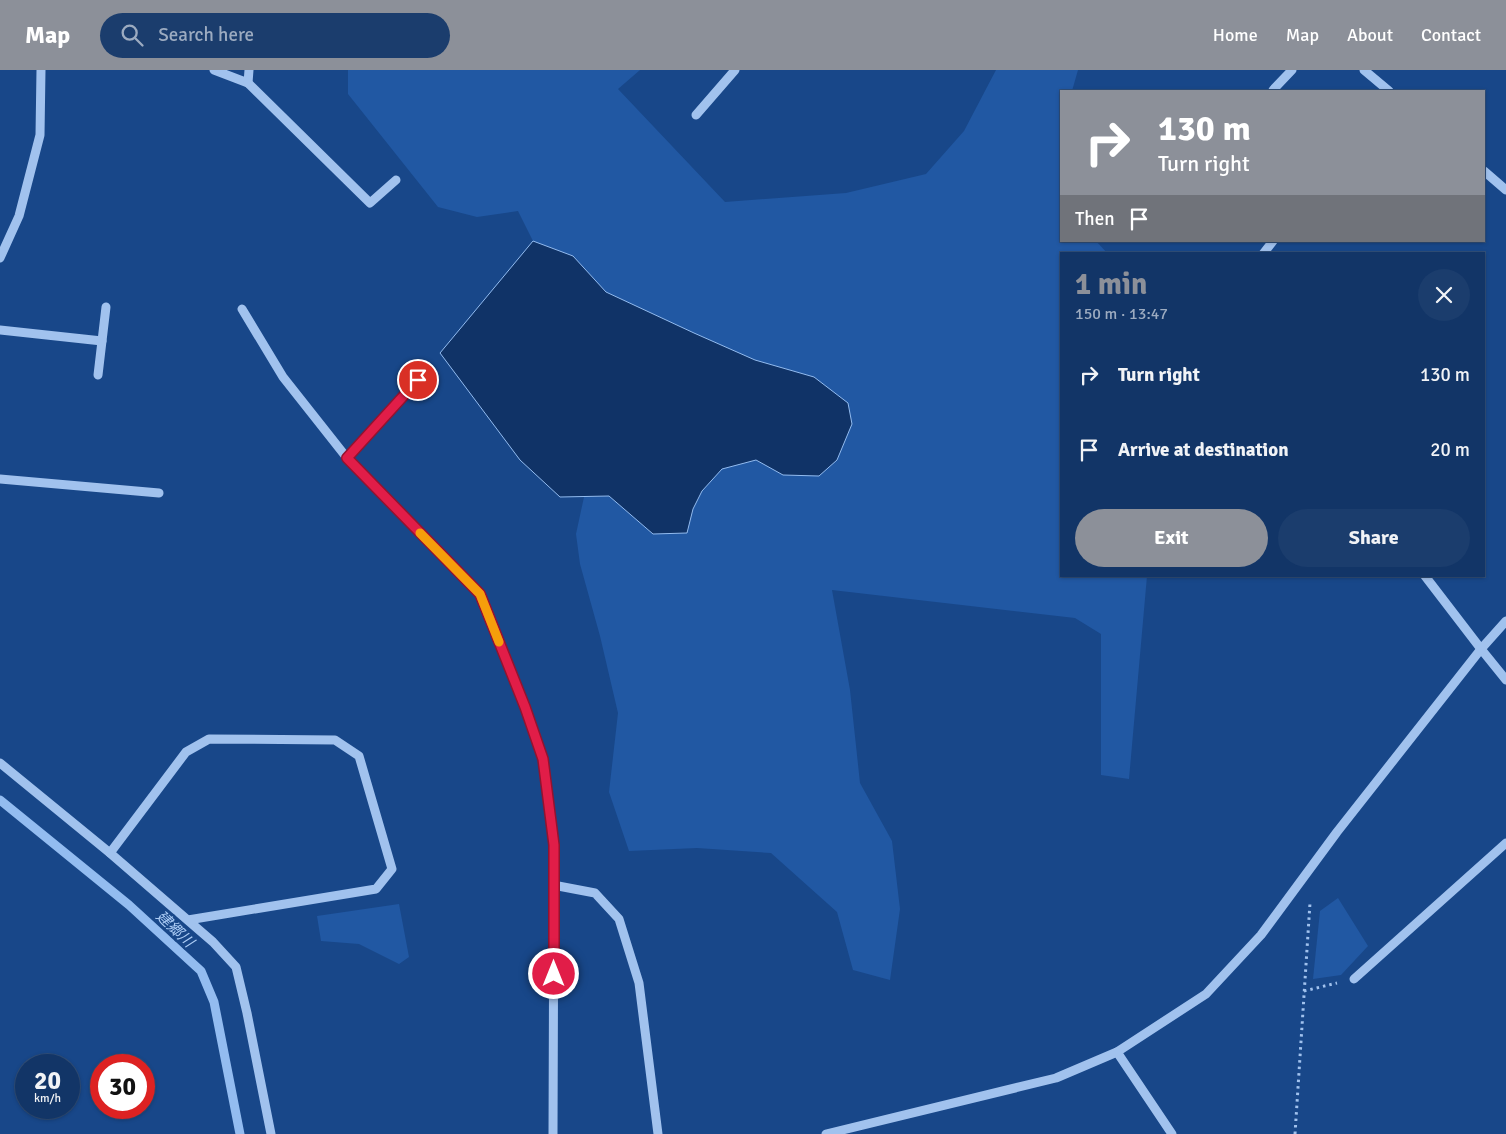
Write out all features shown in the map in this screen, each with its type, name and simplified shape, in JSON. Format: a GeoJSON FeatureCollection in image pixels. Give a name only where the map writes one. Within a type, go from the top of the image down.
{"type":"FeatureCollection","features":[{"type":"Feature","properties":{"kind":"street"},"geometry":{"type":"LineString","coordinates":[[0,258],[19,216],[40,135],[41,70]]}},
{"type":"Feature","properties":{"kind":"street"},"geometry":{"type":"LineString","coordinates":[[214,70],[248,83],[370,203],[396,180]]}},
{"type":"Feature","properties":{"kind":"street"},"geometry":{"type":"LineString","coordinates":[[248,83],[250,70]]}},
{"type":"Feature","properties":{"kind":"street"},"geometry":{"type":"LineString","coordinates":[[696,115],[735,70]]}},
{"type":"Feature","properties":{"kind":"street"},"geometry":{"type":"LineString","coordinates":[[1273,90],[1292,70]]}},
{"type":"Feature","properties":{"kind":"street"},"geometry":{"type":"LineString","coordinates":[[1364,70],[1388,90]]}},
{"type":"Feature","properties":{"kind":"street"},"geometry":{"type":"LineString","coordinates":[[1485,172],[1506,190]]}},
{"type":"Feature","properties":{"kind":"street"},"geometry":{"type":"LineString","coordinates":[[1265,252],[1273,242]]}},
{"type":"Feature","properties":{"kind":"street"},"geometry":{"type":"LineString","coordinates":[[98,374],[106,307]]}},
{"type":"Feature","properties":{"kind":"street"},"geometry":{"type":"LineString","coordinates":[[242,310],[283,377],[347,458],[480,594],[525,707],[543,759],[554,845],[554,1134]]}},
{"type":"Feature","properties":{"kind":"street"},"geometry":{"type":"LineString","coordinates":[[0,330],[102,341]]}},
{"type":"Feature","properties":{"kind":"street"},"geometry":{"type":"LineString","coordinates":[[347,458],[418,380]]}},
{"type":"Feature","properties":{"kind":"street"},"geometry":{"type":"LineString","coordinates":[[0,479],[159,493]]}},
{"type":"Feature","properties":{"kind":"street"},"geometry":{"type":"LineString","coordinates":[[1426,577],[1506,680]]}},
{"type":"Feature","properties":{"kind":"street"},"geometry":{"type":"LineString","coordinates":[[826,1134],[1056,1078],[1117,1052],[1206,994],[1261,935],[1337,832],[1506,621]]}},
{"type":"Feature","properties":{"kind":"street"},"geometry":{"type":"LineString","coordinates":[[110,853],[186,752],[208,739],[335,740],[359,756],[392,869],[376,889],[188,920]]}},
{"type":"Feature","properties":{"kind":"street"},"geometry":{"type":"LineString","coordinates":[[0,763],[188,920],[213,942],[236,967],[271,1134]]}},
{"type":"Feature","properties":{"kind":"street"},"geometry":{"type":"LineString","coordinates":[[1354,979],[1506,843]]}},
{"type":"Feature","properties":{"kind":"street"},"geometry":{"type":"LineString","coordinates":[[554,885],[595,894],[619,919],[639,983],[658,1134]]}},
{"type":"Feature","properties":{"kind":"street"},"geometry":{"type":"LineString","coordinates":[[1117,1052],[1172,1134]]}},
{"type":"Feature","properties":{"kind":"path"},"geometry":{"type":"LineString","coordinates":[[1295,1134],[1313,865]]}},
{"type":"Feature","properties":{"kind":"path"},"geometry":{"type":"LineString","coordinates":[[1304,991],[1354,979]]}},
{"type":"Feature","properties":{"kind":"shaded area"},"geometry":{"type":"Polygon","coordinates":[[[348,70],[640,70],[618,89],[725,202],[846,193],[926,174],[964,131],[996,70],[1078,70],[1072,90],[1060,90],[1060,242],[1097,242],[1106,252],[1060,252],[1060,577],[1147,577],[1129,779],[1101,775],[1101,634],[1075,618],[832,590],[850,690],[860,783],[892,841],[900,909],[890,980],[853,970],[837,912],[771,853],[697,848],[629,851],[609,792],[618,713],[600,636],[580,564],[576,534],[584,497],[609,496],[653,534],[687,533],[693,509],[702,491],[722,468],[756,460],[783,475],[814,377],[755,360],[606,292],[573,256],[533,241],[518,211],[477,217],[438,207],[348,94],[348,70]]]}},
{"type":"Feature","properties":{"kind":"shaded area"},"geometry":{"type":"Polygon","coordinates":[[[533,241],[573,256],[606,292],[755,360],[814,377],[848,403],[852,424],[837,460],[819,476],[783,475],[756,460],[722,469],[702,491],[693,509],[687,533],[653,534],[609,496],[560,497],[520,460],[440,353],[533,241]]]}},
{"type":"Feature","properties":{"kind":"shaded area"},"geometry":{"type":"Polygon","coordinates":[[[1338,898],[1368,946],[1341,975],[1313,979],[1320,911],[1338,898]]]}},
{"type":"Feature","properties":{"kind":"shaded area"},"geometry":{"type":"Polygon","coordinates":[[[399,904],[409,957],[399,964],[359,944],[321,941],[317,916],[399,904]]]}},
{"type":"Feature","properties":{"kind":"waterway","name":"建郷川"},"geometry":{"type":"LineString","coordinates":[[0,800],[129,905],[201,971],[214,1002],[240,1134]]}},
{"type":"Feature","properties":{"kind":"slow traffic"},"geometry":{"type":"LineString","coordinates":[[420,533],[480,594],[499,642]]}},
{"type":"Feature","properties":{"kind":"route"},"geometry":{"type":"LineString","coordinates":[[418,380],[347,458],[480,594],[525,707],[543,759],[554,845],[554,974]]}}]}
